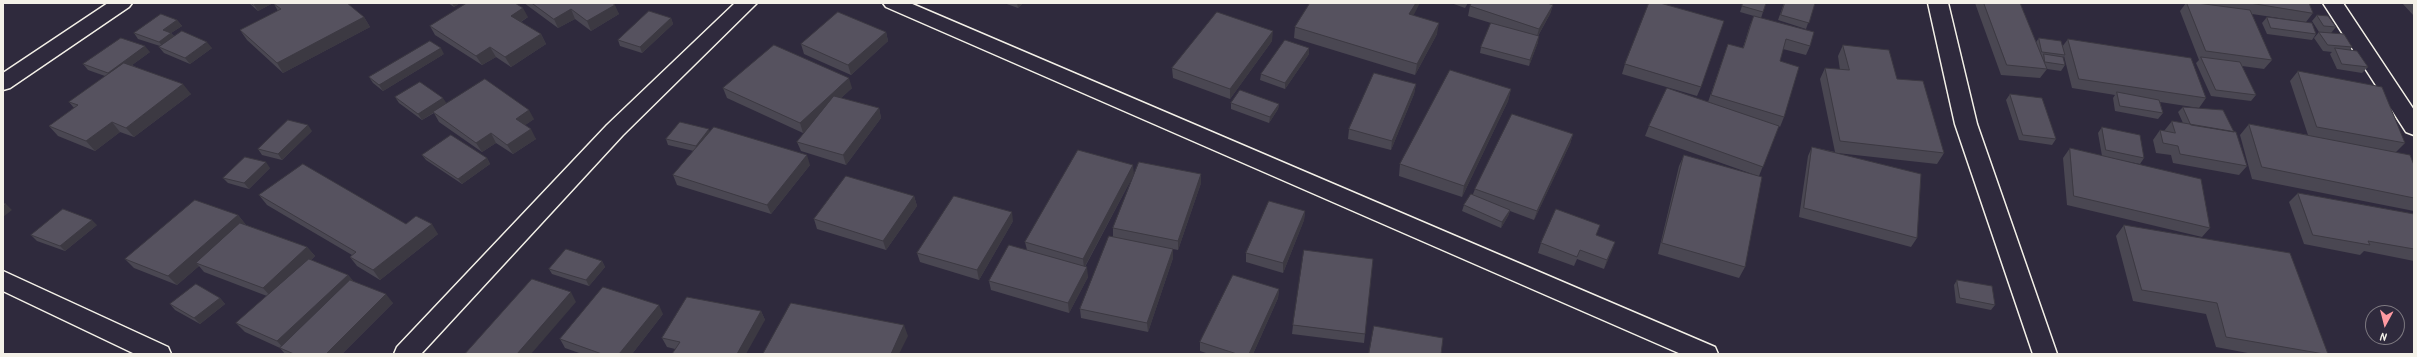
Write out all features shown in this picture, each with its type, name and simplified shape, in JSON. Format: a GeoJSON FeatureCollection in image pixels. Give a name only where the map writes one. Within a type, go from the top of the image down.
{"type":"FeatureCollection","features":[{"type":"Feature","properties":{"kind":"street"},"geometry":{"type":"LineString","coordinates":[[3,83],[122,3]]}},
{"type":"Feature","properties":{"kind":"street"},"geometry":{"type":"LineString","coordinates":[[406,354],[615,130],[747,3]]}},
{"type":"Feature","properties":{"kind":"street"},"geometry":{"type":"LineString","coordinates":[[894,3],[1706,354]]}},
{"type":"Feature","properties":{"kind":"street"},"geometry":{"type":"LineString","coordinates":[[1938,3],[1966,124],[2044,354]]}},
{"type":"Feature","properties":{"kind":"street"},"geometry":{"type":"LineString","coordinates":[[2333,3],[2414,127]]}},
{"type":"Feature","properties":{"kind":"street"},"geometry":{"type":"LineString","coordinates":[[3,280],[159,354]]}},
{"type":"Feature","properties":{"kind":"building"},"geometry":{"type":"Polygon","coordinates":[[[347,3],[364,17],[277,63],[240,30],[281,9],[274,4],[347,3]]]}},
{"type":"Feature","properties":{"kind":"building"},"geometry":{"type":"Polygon","coordinates":[[[467,3],[515,3],[523,8],[511,16],[541,34],[505,57],[490,47],[476,56],[430,26],[467,3]]]}},
{"type":"Feature","properties":{"kind":"building"},"geometry":{"type":"Polygon","coordinates":[[[532,3],[612,3],[615,5],[587,21],[571,9],[554,19],[532,3]]]}},
{"type":"Feature","properties":{"kind":"building"},"geometry":{"type":"Polygon","coordinates":[[[1310,3],[1416,3],[1409,14],[1439,23],[1417,64],[1295,27],[1310,3]]]}},
{"type":"Feature","properties":{"kind":"building"},"geometry":{"type":"Polygon","coordinates":[[[1472,3],[1547,3],[1553,5],[1539,29],[1470,6],[1472,3]]]}},
{"type":"Feature","properties":{"kind":"building"},"geometry":{"type":"Polygon","coordinates":[[[1649,3],[1660,3],[1724,21],[1701,87],[1625,64],[1649,3]]]}},
{"type":"Feature","properties":{"kind":"building"},"geometry":{"type":"Polygon","coordinates":[[[1743,3],[1766,3],[1763,12],[1742,6],[1743,3]]]}},
{"type":"Feature","properties":{"kind":"building"},"geometry":{"type":"Polygon","coordinates":[[[1785,3],[1815,3],[1809,23],[1781,15],[1785,3]]]}},
{"type":"Feature","properties":{"kind":"building"},"geometry":{"type":"Polygon","coordinates":[[[1984,3],[2020,3],[2047,69],[2007,65],[1984,3]]]}},
{"type":"Feature","properties":{"kind":"building"},"geometry":{"type":"Polygon","coordinates":[[[2187,3],[2250,10],[2272,60],[2206,51],[2187,3]]]}},
{"type":"Feature","properties":{"kind":"building"},"geometry":{"type":"Polygon","coordinates":[[[2250,3],[2309,3],[2313,13],[2250,3]]]}},
{"type":"Feature","properties":{"kind":"building"},"geometry":{"type":"Polygon","coordinates":[[[649,11],[671,18],[640,47],[618,40],[649,11]]]}},
{"type":"Feature","properties":{"kind":"building"},"geometry":{"type":"Polygon","coordinates":[[[838,12],[886,32],[848,65],[801,44],[838,12]]]}},
{"type":"Feature","properties":{"kind":"building"},"geometry":{"type":"Polygon","coordinates":[[[1217,12],[1273,31],[1230,89],[1172,68],[1217,12]]]}},
{"type":"Feature","properties":{"kind":"building"},"geometry":{"type":"Polygon","coordinates":[[[161,14],[177,20],[163,30],[171,33],[159,42],[134,33],[161,14]]]}},
{"type":"Feature","properties":{"kind":"building"},"geometry":{"type":"Polygon","coordinates":[[[2317,15],[2328,16],[2336,27],[2324,26],[2317,15]]]}},
{"type":"Feature","properties":{"kind":"building"},"geometry":{"type":"Polygon","coordinates":[[[1754,16],[1814,32],[1810,46],[1786,39],[1780,61],[1799,67],[1784,117],[1711,95],[1728,44],[1743,48],[1754,16]]]}},
{"type":"Feature","properties":{"kind":"building"},"geometry":{"type":"Polygon","coordinates":[[[2267,17],[2312,23],[2316,34],[2271,28],[2267,17]]]}},
{"type":"Feature","properties":{"kind":"building"},"geometry":{"type":"Polygon","coordinates":[[[1491,23],[1539,36],[1530,60],[1481,47],[1491,23]]]}},
{"type":"Feature","properties":{"kind":"building"},"geometry":{"type":"Polygon","coordinates":[[[182,31],[207,42],[185,58],[159,47],[182,31]]]}},
{"type":"Feature","properties":{"kind":"building"},"geometry":{"type":"Polygon","coordinates":[[[2319,32],[2344,34],[2352,47],[2328,45],[2319,32]]]}},
{"type":"Feature","properties":{"kind":"building"},"geometry":{"type":"Polygon","coordinates":[[[121,38],[145,46],[108,73],[83,64],[121,38]]]}},
{"type":"Feature","properties":{"kind":"building"},"geometry":{"type":"Polygon","coordinates":[[[2039,38],[2061,41],[2065,55],[2042,52],[2039,38]]]}},
{"type":"Feature","properties":{"kind":"building"},"geometry":{"type":"Polygon","coordinates":[[[2068,39],[2191,58],[2206,98],[2079,79],[2068,39]]]}},
{"type":"Feature","properties":{"kind":"building"},"geometry":{"type":"Polygon","coordinates":[[[1285,40],[1309,48],[1285,83],[1261,74],[1285,40]]]}},
{"type":"Feature","properties":{"kind":"building"},"geometry":{"type":"Polygon","coordinates":[[[430,41],[441,48],[379,85],[369,77],[430,41]]]}},
{"type":"Feature","properties":{"kind":"building"},"geometry":{"type":"Polygon","coordinates":[[[774,45],[849,78],[800,123],[723,88],[774,45]]]}},
{"type":"Feature","properties":{"kind":"building"},"geometry":{"type":"Polygon","coordinates":[[[1843,45],[1889,50],[1897,79],[1923,81],[1944,153],[1840,141],[1825,68],[1849,70],[1843,45]]]}},
{"type":"Feature","properties":{"kind":"building"},"geometry":{"type":"Polygon","coordinates":[[[2335,48],[2357,51],[2368,67],[2342,64],[2335,48]]]}},
{"type":"Feature","properties":{"kind":"building"},"geometry":{"type":"Polygon","coordinates":[[[2044,54],[2063,57],[2065,65],[2045,62],[2044,54]]]}},
{"type":"Feature","properties":{"kind":"building"},"geometry":{"type":"Polygon","coordinates":[[[2201,57],[2240,62],[2256,95],[2216,90],[2201,57]]]}},
{"type":"Feature","properties":{"kind":"building"},"geometry":{"type":"Polygon","coordinates":[[[124,63],[183,84],[126,128],[112,122],[86,141],[49,126],[78,105],[69,102],[124,63]]]}},
{"type":"Feature","properties":{"kind":"building"},"geometry":{"type":"Polygon","coordinates":[[[1450,70],[1511,89],[1464,186],[1400,164],[1450,70]]]}},
{"type":"Feature","properties":{"kind":"building"},"geometry":{"type":"Polygon","coordinates":[[[2298,71],[2382,87],[2405,143],[2317,127],[2298,71]]]}},
{"type":"Feature","properties":{"kind":"building"},"geometry":{"type":"Polygon","coordinates":[[[1374,73],[1416,84],[1392,141],[1349,129],[1374,73]]]}},
{"type":"Feature","properties":{"kind":"building"},"geometry":{"type":"Polygon","coordinates":[[[485,79],[529,110],[516,119],[531,129],[507,145],[491,133],[476,143],[433,112],[485,79]]]}},
{"type":"Feature","properties":{"kind":"building"},"geometry":{"type":"Polygon","coordinates":[[[420,82],[443,98],[418,114],[395,97],[420,82]]]}},
{"type":"Feature","properties":{"kind":"building"},"geometry":{"type":"Polygon","coordinates":[[[1667,88],[1779,126],[1763,167],[1649,126],[1667,88]]]}},
{"type":"Feature","properties":{"kind":"building"},"geometry":{"type":"Polygon","coordinates":[[[1240,90],[1279,104],[1270,117],[1231,103],[1240,90]]]}},
{"type":"Feature","properties":{"kind":"building"},"geometry":{"type":"Polygon","coordinates":[[[2117,92],[2159,100],[2163,113],[2120,106],[2117,92]]]}},
{"type":"Feature","properties":{"kind":"building"},"geometry":{"type":"Polygon","coordinates":[[[2010,94],[2042,98],[2056,139],[2023,135],[2010,94]]]}},
{"type":"Feature","properties":{"kind":"building"},"geometry":{"type":"Polygon","coordinates":[[[834,96],[879,108],[843,155],[797,142],[834,96]]]}},
{"type":"Feature","properties":{"kind":"building"},"geometry":{"type":"Polygon","coordinates":[[[2183,107],[2223,110],[2234,132],[2191,125],[2183,107]]]}},
{"type":"Feature","properties":{"kind":"building"},"geometry":{"type":"Polygon","coordinates":[[[1512,114],[1573,134],[1537,211],[1475,189],[1512,114]]]}},
{"type":"Feature","properties":{"kind":"building"},"geometry":{"type":"Polygon","coordinates":[[[288,120],[308,125],[278,154],[258,149],[288,120]]]}},
{"type":"Feature","properties":{"kind":"building"},"geometry":{"type":"Polygon","coordinates":[[[2172,121],[2236,132],[2247,166],[2180,154],[2178,146],[2163,143],[2160,130],[2175,133],[2172,121]]]}},
{"type":"Feature","properties":{"kind":"building"},"geometry":{"type":"Polygon","coordinates":[[[680,122],[709,129],[696,146],[666,139],[680,122]]]}},
{"type":"Feature","properties":{"kind":"building"},"geometry":{"type":"Polygon","coordinates":[[[2249,124],[2410,155],[2414,165],[2414,198],[2262,167],[2249,124]]]}},
{"type":"Feature","properties":{"kind":"building"},"geometry":{"type":"Polygon","coordinates":[[[714,127],[807,155],[767,205],[673,175],[714,127]]]}},
{"type":"Feature","properties":{"kind":"building"},"geometry":{"type":"Polygon","coordinates":[[[2102,127],[2140,135],[2144,158],[2106,150],[2102,127]]]}},
{"type":"Feature","properties":{"kind":"building"},"geometry":{"type":"Polygon","coordinates":[[[451,135],[487,158],[458,179],[422,155],[451,135]]]}},
{"type":"Feature","properties":{"kind":"building"},"geometry":{"type":"Polygon","coordinates":[[[1812,147],[1921,174],[1917,238],[1804,208],[1812,147]]]}},
{"type":"Feature","properties":{"kind":"building"},"geometry":{"type":"Polygon","coordinates":[[[2070,148],[2201,179],[2210,228],[2074,196],[2070,148]]]}},
{"type":"Feature","properties":{"kind":"building"},"geometry":{"type":"Polygon","coordinates":[[[1078,150],[1133,165],[1083,259],[1025,242],[1078,150]]]}},
{"type":"Feature","properties":{"kind":"building"},"geometry":{"type":"Polygon","coordinates":[[[1684,155],[1762,177],[1745,267],[1662,243],[1684,155]]]}},
{"type":"Feature","properties":{"kind":"building"},"geometry":{"type":"Polygon","coordinates":[[[245,157],[266,162],[244,183],[223,178],[245,157]]]}},
{"type":"Feature","properties":{"kind":"building"},"geometry":{"type":"Polygon","coordinates":[[[1139,162],[1201,174],[1178,241],[1113,228],[1139,162]]]}},
{"type":"Feature","properties":{"kind":"building"},"geometry":{"type":"Polygon","coordinates":[[[303,164],[406,224],[416,216],[432,224],[373,270],[350,257],[356,252],[259,195],[303,164]]]}},
{"type":"Feature","properties":{"kind":"building"},"geometry":{"type":"Polygon","coordinates":[[[846,176],[914,196],[883,241],[814,219],[846,176]]]}},
{"type":"Feature","properties":{"kind":"building"},"geometry":{"type":"Polygon","coordinates":[[[2298,193],[2414,214],[2414,249],[2368,241],[2370,245],[2313,235],[2298,193]]]}},
{"type":"Feature","properties":{"kind":"building"},"geometry":{"type":"Polygon","coordinates":[[[1471,194],[1510,210],[1502,222],[1464,205],[1471,194]]]}},
{"type":"Feature","properties":{"kind":"building"},"geometry":{"type":"Polygon","coordinates":[[[954,196],[1012,212],[977,270],[917,253],[954,196]]]}},
{"type":"Feature","properties":{"kind":"building"},"geometry":{"type":"Polygon","coordinates":[[[195,200],[238,215],[168,276],[125,259],[195,200]]]}},
{"type":"Feature","properties":{"kind":"building"},"geometry":{"type":"Polygon","coordinates":[[[1269,201],[1305,211],[1283,263],[1246,253],[1269,201]]]}},
{"type":"Feature","properties":{"kind":"building"},"geometry":{"type":"Polygon","coordinates":[[[63,209],[92,220],[60,246],[31,235],[63,209]]]}},
{"type":"Feature","properties":{"kind":"building"},"geometry":{"type":"Polygon","coordinates":[[[1556,209],[1600,225],[1596,235],[1615,242],[1607,260],[1580,250],[1577,257],[1541,243],[1556,209]]]}},
{"type":"Feature","properties":{"kind":"building"},"geometry":{"type":"Polygon","coordinates":[[[240,223],[307,247],[263,288],[196,263],[240,223]]]}},
{"type":"Feature","properties":{"kind":"building"},"geometry":{"type":"Polygon","coordinates":[[[2124,225],[2290,253],[2328,354],[2226,337],[2217,303],[2142,290],[2124,225]]]}},
{"type":"Feature","properties":{"kind":"building"},"geometry":{"type":"Polygon","coordinates":[[[1109,236],[1173,249],[1147,323],[1080,309],[1109,236]]]}},
{"type":"Feature","properties":{"kind":"building"},"geometry":{"type":"Polygon","coordinates":[[[1009,245],[1087,267],[1068,303],[989,281],[1009,245]]]}},
{"type":"Feature","properties":{"kind":"building"},"geometry":{"type":"Polygon","coordinates":[[[566,249],[602,261],[586,280],[549,269],[566,249]]]}},
{"type":"Feature","properties":{"kind":"building"},"geometry":{"type":"Polygon","coordinates":[[[1304,250],[1373,259],[1365,334],[1293,325],[1304,250]]]}},
{"type":"Feature","properties":{"kind":"building"},"geometry":{"type":"Polygon","coordinates":[[[309,259],[348,275],[277,341],[236,323],[309,259]]]}},
{"type":"Feature","properties":{"kind":"building"},"geometry":{"type":"Polygon","coordinates":[[[1233,275],[1279,289],[1249,354],[1237,354],[1200,342],[1233,275]]]}},
{"type":"Feature","properties":{"kind":"building"},"geometry":{"type":"Polygon","coordinates":[[[532,279],[571,292],[517,354],[465,354],[532,279]]]}},
{"type":"Feature","properties":{"kind":"building"},"geometry":{"type":"Polygon","coordinates":[[[350,280],[386,294],[326,354],[294,354],[280,348],[350,280]]]}},
{"type":"Feature","properties":{"kind":"building"},"geometry":{"type":"Polygon","coordinates":[[[1957,280],[1992,286],[1995,305],[1960,298],[1957,280]]]}},
{"type":"Feature","properties":{"kind":"building"},"geometry":{"type":"Polygon","coordinates":[[[196,284],[220,298],[194,318],[170,304],[196,284]]]}},
{"type":"Feature","properties":{"kind":"building"},"geometry":{"type":"Polygon","coordinates":[[[603,287],[659,305],[619,354],[602,354],[560,339],[603,287]]]}},
{"type":"Feature","properties":{"kind":"building"},"geometry":{"type":"Polygon","coordinates":[[[687,297],[761,311],[737,354],[672,354],[680,342],[662,338],[687,297]]]}},
{"type":"Feature","properties":{"kind":"building"},"geometry":{"type":"Polygon","coordinates":[[[791,303],[904,325],[891,354],[763,354],[791,303]]]}},
{"type":"Feature","properties":{"kind":"building"},"geometry":{"type":"Polygon","coordinates":[[[1374,326],[1443,338],[1441,354],[1369,354],[1374,326]]]}}]}
